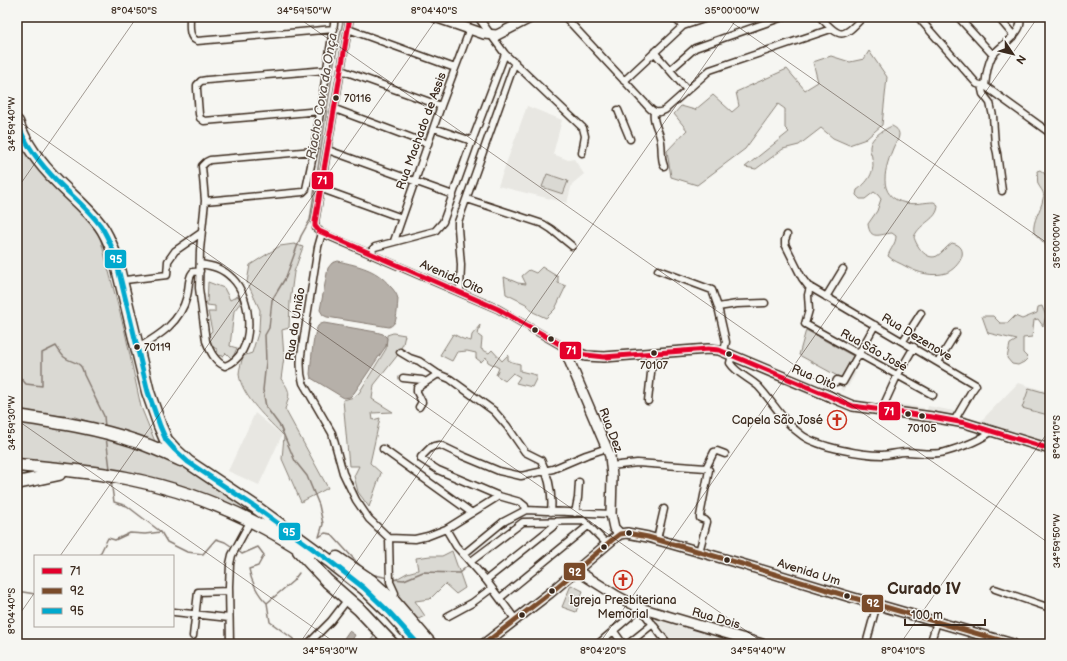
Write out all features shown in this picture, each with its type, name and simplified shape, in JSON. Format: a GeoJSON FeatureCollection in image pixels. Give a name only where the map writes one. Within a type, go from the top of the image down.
{"type":"FeatureCollection","features":[{"type":"Feature","properties":{"kind":"highway"},"geometry":{"type":"LineString","coordinates":[[17,122],[32,150],[45,168],[90,212],[101,226],[109,241],[115,256],[148,392],[166,440],[188,462],[316,550],[408,644]]}},
{"type":"Feature","properties":{"kind":"highway"},"geometry":{"type":"LineString","coordinates":[[17,416],[82,427],[118,436],[146,445],[188,462]]}},
{"type":"Feature","properties":{"kind":"highway"},"geometry":{"type":"LineString","coordinates":[[17,466],[76,471],[127,478],[169,489],[228,509],[330,565],[364,588],[390,613],[418,644]]}},
{"type":"Feature","properties":{"kind":"highway"},"geometry":{"type":"LineString","coordinates":[[17,483],[76,471]]}},
{"type":"Feature","properties":{"kind":"highway"},"geometry":{"type":"LineString","coordinates":[[293,544],[327,581],[348,598],[392,644]]}},
{"type":"Feature","properties":{"kind":"highway"},"geometry":{"type":"LineString","coordinates":[[316,550],[336,558],[371,581],[394,602],[430,644]]}},
{"type":"Feature","properties":{"kind":"street"},"geometry":{"type":"LineString","coordinates":[[190,17],[190,34],[197,41],[334,29]]}},
{"type":"Feature","properties":{"kind":"street"},"geometry":{"type":"LineString","coordinates":[[205,201],[303,192],[308,186],[335,17]]}},
{"type":"Feature","properties":{"kind":"street"},"geometry":{"type":"LineString","coordinates":[[322,233],[317,230],[315,224],[350,17]]}},
{"type":"Feature","properties":{"kind":"street"},"geometry":{"type":"LineString","coordinates":[[435,17],[484,34],[492,35],[497,35],[532,17]]}},
{"type":"Feature","properties":{"kind":"street"},"geometry":{"type":"LineString","coordinates":[[453,23],[462,17]]}},
{"type":"Feature","properties":{"kind":"street"},"geometry":{"type":"LineString","coordinates":[[478,17],[505,54],[583,128],[586,136],[582,153]]}},
{"type":"Feature","properties":{"kind":"street"},"geometry":{"type":"LineString","coordinates":[[492,35],[493,30],[518,17]]}},
{"type":"Feature","properties":{"kind":"street"},"geometry":{"type":"LineString","coordinates":[[565,17],[654,112],[661,112],[707,72],[714,68],[831,29]]}},
{"type":"Feature","properties":{"kind":"street"},"geometry":{"type":"LineString","coordinates":[[673,17],[682,26]]}},
{"type":"Feature","properties":{"kind":"street"},"geometry":{"type":"LineString","coordinates":[[624,81],[682,26],[710,17]]}},
{"type":"Feature","properties":{"kind":"street"},"geometry":{"type":"LineString","coordinates":[[670,70],[695,48],[783,17]]}},
{"type":"Feature","properties":{"kind":"street"},"geometry":{"type":"LineString","coordinates":[[820,17],[836,33],[845,34],[863,17]]}},
{"type":"Feature","properties":{"kind":"street"},"geometry":{"type":"LineString","coordinates":[[918,17],[978,84],[1050,133]]}},
{"type":"Feature","properties":{"kind":"street"},"geometry":{"type":"LineString","coordinates":[[958,17],[993,55]]}},
{"type":"Feature","properties":{"kind":"street"},"geometry":{"type":"LineString","coordinates":[[998,17],[1014,36]]}},
{"type":"Feature","properties":{"kind":"street"},"geometry":{"type":"LineString","coordinates":[[1002,191],[995,145],[993,116],[990,103],[983,94],[983,86],[993,55],[1014,36],[1021,20],[1019,17]]}},
{"type":"Feature","properties":{"kind":"street"},"geometry":{"type":"LineString","coordinates":[[348,29],[455,68]]}},
{"type":"Feature","properties":{"kind":"street","name":"Rua Machado de Assis"},"geometry":{"type":"LineString","coordinates":[[394,241],[441,106],[470,29]]}},
{"type":"Feature","properties":{"kind":"street"},"geometry":{"type":"LineString","coordinates":[[654,52],[687,90]]}},
{"type":"Feature","properties":{"kind":"street"},"geometry":{"type":"LineString","coordinates":[[369,252],[375,247],[438,229],[443,222],[505,54]]}},
{"type":"Feature","properties":{"kind":"street"},"geometry":{"type":"LineString","coordinates":[[460,292],[458,225],[514,62]]}},
{"type":"Feature","properties":{"kind":"street"},"geometry":{"type":"LineString","coordinates":[[321,110],[202,120],[199,114],[198,85],[201,81],[207,80],[327,70]]}},
{"type":"Feature","properties":{"kind":"street"},"geometry":{"type":"LineString","coordinates":[[342,70],[441,106]]}},
{"type":"Feature","properties":{"kind":"street"},"geometry":{"type":"LineString","coordinates":[[335,109],[428,144]]}},
{"type":"Feature","properties":{"kind":"street"},"geometry":{"type":"LineString","coordinates":[[618,110],[630,139]]}},
{"type":"Feature","properties":{"kind":"street"},"geometry":{"type":"LineString","coordinates":[[654,112],[653,118],[660,136],[662,147],[661,157],[664,166]]}},
{"type":"Feature","properties":{"kind":"street"},"geometry":{"type":"LineString","coordinates":[[434,128],[472,141]]}},
{"type":"Feature","properties":{"kind":"street"},"geometry":{"type":"LineString","coordinates":[[328,150],[453,195]]}},
{"type":"Feature","properties":{"kind":"street"},"geometry":{"type":"LineString","coordinates":[[200,264],[218,267],[226,272],[238,286],[245,302],[249,324],[244,347],[238,359],[225,366],[218,362],[209,349],[206,341],[199,288],[201,233],[205,201],[202,166],[210,160],[314,151]]}},
{"type":"Feature","properties":{"kind":"street"},"geometry":{"type":"LineString","coordinates":[[322,189],[402,218]]}},
{"type":"Feature","properties":{"kind":"street"},"geometry":{"type":"LineString","coordinates":[[467,199],[543,224],[572,246]]}},
{"type":"Feature","properties":{"kind":"street"},"geometry":{"type":"LineString","coordinates":[[125,280],[167,275],[168,261],[175,251],[201,233]]}},
{"type":"Feature","properties":{"kind":"street","name":"Avenida Oito"},"geometry":{"type":"LineString","coordinates":[[322,233],[460,292],[508,315],[569,350]]}},
{"type":"Feature","properties":{"kind":"street","name":"Rua da União"},"geometry":{"type":"LineString","coordinates":[[322,233],[318,247],[301,355],[300,375],[303,383],[332,433],[348,486],[369,519],[389,538]]}},
{"type":"Feature","properties":{"kind":"street","name":"Rua Dezenove"},"geometry":{"type":"LineString","coordinates":[[787,235],[785,244],[802,278],[810,287],[914,347],[976,385],[954,421]]}},
{"type":"Feature","properties":{"kind":"street"},"geometry":{"type":"LineString","coordinates":[[826,296],[843,269]]}},
{"type":"Feature","properties":{"kind":"street"},"geometry":{"type":"LineString","coordinates":[[658,270],[710,288],[713,292],[718,307],[730,363],[735,370],[753,381],[791,425],[802,435],[818,443],[873,455],[887,455],[907,452],[933,454],[945,452],[976,440],[992,431]]}},
{"type":"Feature","properties":{"kind":"street"},"geometry":{"type":"LineString","coordinates":[[138,348],[170,327],[187,297],[190,277],[193,272],[200,271]]}},
{"type":"Feature","properties":{"kind":"street","name":"Rua São José"},"geometry":{"type":"LineString","coordinates":[[810,287],[808,295],[809,310],[805,324],[933,395]]}},
{"type":"Feature","properties":{"kind":"street"},"geometry":{"type":"LineString","coordinates":[[718,307],[765,302]]}},
{"type":"Feature","properties":{"kind":"street"},"geometry":{"type":"LineString","coordinates":[[903,341],[921,313]]}},
{"type":"Feature","properties":{"kind":"street"},"geometry":{"type":"LineString","coordinates":[[836,382],[837,380],[843,382],[874,325]]}},
{"type":"Feature","properties":{"kind":"street"},"geometry":{"type":"LineString","coordinates":[[938,362],[956,333]]}},
{"type":"Feature","properties":{"kind":"street"},"geometry":{"type":"LineString","coordinates":[[881,411],[897,376],[914,347]]}},
{"type":"Feature","properties":{"kind":"street","name":"Rua Oito"},"geometry":{"type":"LineString","coordinates":[[569,350],[577,354],[598,356],[652,354],[708,349],[728,353],[853,406],[954,421],[1050,449]]}},
{"type":"Feature","properties":{"kind":"street","name":"Rua Dez"},"geometry":{"type":"LineString","coordinates":[[569,350],[569,360],[607,448],[611,466],[610,514],[614,528],[620,534]]}},
{"type":"Feature","properties":{"kind":"street"},"geometry":{"type":"LineString","coordinates":[[400,352],[455,382],[494,411],[507,426],[525,452],[541,460],[550,481],[552,495],[550,512]]}},
{"type":"Feature","properties":{"kind":"street"},"geometry":{"type":"LineString","coordinates":[[648,401],[652,354]]}},
{"type":"Feature","properties":{"kind":"street"},"geometry":{"type":"LineString","coordinates":[[420,407],[422,402],[416,388],[438,374]]}},
{"type":"Feature","properties":{"kind":"street"},"geometry":{"type":"LineString","coordinates":[[403,378],[422,380],[426,382]]}},
{"type":"Feature","properties":{"kind":"street"},"geometry":{"type":"LineString","coordinates":[[526,510],[525,506],[520,502],[498,496],[438,470],[420,459],[430,448],[440,445],[463,456],[514,476],[521,476],[546,471],[607,448]]}},
{"type":"Feature","properties":{"kind":"street"},"geometry":{"type":"LineString","coordinates":[[383,449],[472,513]]}},
{"type":"Feature","properties":{"kind":"street"},"geometry":{"type":"LineString","coordinates":[[699,552],[706,522],[700,518],[700,516],[707,470],[714,452],[717,451],[726,454]]}},
{"type":"Feature","properties":{"kind":"street"},"geometry":{"type":"LineString","coordinates":[[611,466],[637,463],[707,470]]}},
{"type":"Feature","properties":{"kind":"street"},"geometry":{"type":"LineString","coordinates":[[575,512],[579,482]]}},
{"type":"Feature","properties":{"kind":"street"},"geometry":{"type":"LineString","coordinates":[[394,602],[395,593],[390,582],[389,538],[415,539],[428,536],[446,529],[498,496]]}},
{"type":"Feature","properties":{"kind":"street"},"geometry":{"type":"LineString","coordinates":[[657,539],[664,509]]}},
{"type":"Feature","properties":{"kind":"street"},"geometry":{"type":"LineString","coordinates":[[464,554],[503,522],[526,510],[610,514]]}},
{"type":"Feature","properties":{"kind":"street"},"geometry":{"type":"LineString","coordinates":[[230,644],[230,564],[250,520]]}},
{"type":"Feature","properties":{"kind":"street"},"geometry":{"type":"LineString","coordinates":[[470,562],[523,522],[584,522],[609,542]]}},
{"type":"Feature","properties":{"kind":"street"},"geometry":{"type":"LineString","coordinates":[[486,580],[555,525]]}},
{"type":"Feature","properties":{"kind":"street"},"geometry":{"type":"LineString","coordinates":[[500,598],[588,526]]}},
{"type":"Feature","properties":{"kind":"street"},"geometry":{"type":"LineString","coordinates":[[446,529],[515,619]]}},
{"type":"Feature","properties":{"kind":"street"},"geometry":{"type":"LineString","coordinates":[[484,644],[620,534]]}},
{"type":"Feature","properties":{"kind":"street","name":"Avenida Um"},"geometry":{"type":"LineString","coordinates":[[620,534],[636,534],[657,539],[1013,644]]}},
{"type":"Feature","properties":{"kind":"street","name":"Rua Dois"},"geometry":{"type":"LineString","coordinates":[[576,570],[617,596],[640,608],[762,644]]}},
{"type":"Feature","properties":{"kind":"street"},"geometry":{"type":"LineString","coordinates":[[448,616],[472,603],[492,588]]}},
{"type":"Feature","properties":{"kind":"street"},"geometry":{"type":"LineString","coordinates":[[995,589],[1050,608]]}},
{"type":"Feature","properties":{"kind":"street"},"geometry":{"type":"LineString","coordinates":[[193,636],[198,592],[229,591]]}},
{"type":"Feature","properties":{"kind":"street"},"geometry":{"type":"LineString","coordinates":[[308,644],[331,621],[348,598]]}},
{"type":"Feature","properties":{"kind":"street"},"geometry":{"type":"LineString","coordinates":[[866,644],[877,604]]}},
{"type":"Feature","properties":{"kind":"street"},"geometry":{"type":"LineString","coordinates":[[598,644],[640,608],[668,644]]}},
{"type":"Feature","properties":{"kind":"street"},"geometry":{"type":"LineString","coordinates":[[174,612],[229,618]]}},
{"type":"Feature","properties":{"kind":"street"},"geometry":{"type":"LineString","coordinates":[[930,644],[937,622]]}},
{"type":"Feature","properties":{"kind":"street"},"geometry":{"type":"LineString","coordinates":[[628,644],[653,624]]}},
{"type":"Feature","properties":{"kind":"street"},"geometry":{"type":"LineString","coordinates":[[613,630],[623,644]]}},
{"type":"Feature","properties":{"kind":"shaded area"},"geometry":{"type":"Polygon","coordinates":[[[869,51],[887,77],[882,125],[866,139],[849,145],[833,138],[821,128],[799,145],[783,149],[756,169],[745,167],[789,132],[785,128],[785,109],[778,104],[745,149],[697,185],[671,177],[667,151],[687,130],[674,114],[681,106],[695,110],[713,95],[732,112],[739,106],[736,92],[787,69],[805,90],[818,82],[813,62],[831,56],[850,62],[864,59],[869,51]]]}},
{"type":"Feature","properties":{"kind":"shaded area"},"geometry":{"type":"Polygon","coordinates":[[[527,106],[562,120],[553,154],[568,160],[574,159],[584,174],[572,184],[567,203],[498,186],[527,106]]]}},
{"type":"Feature","properties":{"kind":"shaded area"},"geometry":{"type":"Polygon","coordinates":[[[892,126],[897,129],[899,135],[888,163],[885,180],[886,188],[890,195],[896,200],[909,204],[934,202],[938,205],[932,218],[920,228],[914,237],[919,248],[925,254],[933,257],[937,256],[952,243],[958,245],[962,253],[961,258],[955,267],[946,273],[936,275],[921,273],[890,258],[888,256],[895,242],[896,236],[892,233],[873,235],[868,224],[877,211],[881,199],[874,192],[865,199],[860,199],[856,195],[857,190],[870,177],[872,172],[873,163],[870,145],[872,141],[881,132],[892,126]]]}},
{"type":"Feature","properties":{"kind":"shaded area"},"geometry":{"type":"Polygon","coordinates":[[[17,129],[98,230],[125,332],[141,407],[156,444],[75,417],[17,412],[17,129]]]}},
{"type":"Feature","properties":{"kind":"shaded area"},"geometry":{"type":"Polygon","coordinates":[[[1040,170],[1050,182],[1050,267],[1048,249],[1034,233],[1035,220],[1043,197],[1043,193],[1038,184],[1037,171],[1040,170]]]}},
{"type":"Feature","properties":{"kind":"shaded area"},"geometry":{"type":"Polygon","coordinates":[[[547,174],[568,181],[563,194],[542,187],[547,174]]]}},
{"type":"Feature","properties":{"kind":"shaded area"},"geometry":{"type":"Polygon","coordinates":[[[294,244],[303,247],[294,272],[290,302],[289,328],[282,330],[284,357],[281,379],[287,387],[289,393],[285,409],[328,488],[301,502],[282,459],[284,436],[250,399],[241,382],[239,374],[243,356],[252,353],[259,330],[260,310],[247,282],[250,265],[280,246],[294,244]]]}},
{"type":"Feature","properties":{"kind":"shaded area"},"geometry":{"type":"Polygon","coordinates":[[[338,261],[373,272],[385,280],[393,289],[398,299],[396,317],[393,324],[389,327],[327,317],[323,315],[320,310],[328,268],[332,263],[338,261]]]}},
{"type":"Feature","properties":{"kind":"shaded area"},"geometry":{"type":"Polygon","coordinates":[[[542,267],[558,277],[558,283],[566,286],[555,309],[546,318],[533,312],[526,304],[506,294],[504,277],[518,283],[526,284],[522,276],[529,270],[536,273],[542,267]]]}},
{"type":"Feature","properties":{"kind":"shaded area"},"geometry":{"type":"Polygon","coordinates":[[[208,282],[224,288],[230,300],[238,296],[241,302],[234,311],[230,346],[237,348],[232,359],[226,353],[223,356],[218,355],[217,349],[210,344],[207,336],[212,331],[208,312],[215,312],[215,306],[207,305],[208,282]]]}},
{"type":"Feature","properties":{"kind":"shaded area"},"geometry":{"type":"Polygon","coordinates":[[[1042,306],[1046,316],[1043,326],[1038,319],[1034,320],[1032,337],[1023,338],[1023,353],[1028,358],[1018,365],[1012,364],[1007,358],[1010,344],[1017,340],[988,333],[982,316],[993,316],[1000,323],[1008,323],[1015,316],[1022,319],[1037,313],[1038,307],[1042,306]]]}},
{"type":"Feature","properties":{"kind":"shaded area"},"geometry":{"type":"Polygon","coordinates":[[[324,323],[376,332],[383,334],[387,338],[386,346],[350,397],[344,398],[311,378],[310,369],[312,349],[316,330],[320,324],[324,323]]]}},
{"type":"Feature","properties":{"kind":"shaded area"},"geometry":{"type":"Polygon","coordinates":[[[480,325],[478,335],[482,338],[481,349],[489,353],[492,350],[502,361],[508,355],[508,360],[520,364],[520,371],[536,375],[536,379],[532,387],[516,383],[520,377],[513,373],[505,381],[496,375],[499,368],[488,362],[486,357],[481,362],[476,358],[476,353],[467,351],[457,352],[452,361],[440,355],[453,334],[471,341],[472,335],[480,325]]]}},
{"type":"Feature","properties":{"kind":"shaded area"},"geometry":{"type":"Polygon","coordinates":[[[806,330],[853,356],[841,378],[799,355],[806,330]]]}},
{"type":"Feature","properties":{"kind":"shaded area"},"geometry":{"type":"Polygon","coordinates":[[[393,333],[405,335],[403,344],[397,356],[374,385],[372,399],[393,412],[372,413],[373,420],[380,418],[370,463],[381,473],[369,507],[358,492],[354,476],[359,466],[349,466],[343,400],[354,397],[359,393],[386,349],[387,335],[393,333]]]}},
{"type":"Feature","properties":{"kind":"shaded area"},"geometry":{"type":"Polygon","coordinates":[[[850,370],[856,373],[848,387],[846,386],[843,391],[840,389],[850,370]]]}},
{"type":"Feature","properties":{"kind":"shaded area"},"geometry":{"type":"Polygon","coordinates":[[[1018,383],[1050,392],[1050,443],[980,422],[1018,383]]]}},
{"type":"Feature","properties":{"kind":"shaded area"},"geometry":{"type":"Polygon","coordinates":[[[1029,388],[1050,394],[1048,415],[1022,408],[1029,388]]]}},
{"type":"Feature","properties":{"kind":"shaded area"},"geometry":{"type":"Polygon","coordinates":[[[886,402],[924,408],[923,413],[883,408],[886,402]]]}},
{"type":"Feature","properties":{"kind":"shaded area"},"geometry":{"type":"Polygon","coordinates":[[[928,406],[959,412],[956,417],[926,413],[928,406]]]}},
{"type":"Feature","properties":{"kind":"shaded area"},"geometry":{"type":"Polygon","coordinates":[[[255,413],[282,435],[259,485],[228,471],[255,413]]]}},
{"type":"Feature","properties":{"kind":"shaded area"},"geometry":{"type":"Polygon","coordinates":[[[908,418],[915,419],[914,429],[907,428],[908,418]]]}},
{"type":"Feature","properties":{"kind":"shaded area"},"geometry":{"type":"Polygon","coordinates":[[[17,420],[47,423],[134,443],[185,466],[284,531],[191,491],[17,461],[17,420]]]}},
{"type":"Feature","properties":{"kind":"shaded area"},"geometry":{"type":"Polygon","coordinates":[[[452,551],[465,588],[456,594],[445,584],[430,599],[415,601],[425,616],[416,620],[398,597],[391,582],[407,573],[418,570],[416,558],[442,556],[452,551]]]}},
{"type":"Feature","properties":{"kind":"shaded area"},"geometry":{"type":"Polygon","coordinates":[[[571,585],[583,591],[576,612],[562,607],[571,585]]]}},
{"type":"Feature","properties":{"kind":"shaded area"},"geometry":{"type":"Polygon","coordinates":[[[649,614],[662,620],[743,644],[668,644],[649,614]]]}},
{"type":"Feature","properties":{"kind":"shaded area"},"geometry":{"type":"Polygon","coordinates":[[[349,631],[355,635],[350,644],[340,644],[349,631]]]}},
{"type":"Feature","properties":{"kind":"shaded area"},"geometry":{"type":"Polygon","coordinates":[[[969,635],[998,644],[967,644],[969,635]]]}},
{"type":"Feature","properties":{"kind":"shaded area"},"geometry":{"type":"Polygon","coordinates":[[[374,636],[383,644],[368,644],[374,636]]]}},
{"type":"Feature","properties":{"kind":"waterway","name":"Riacho Cova da Onça"},"geometry":{"type":"LineString","coordinates":[[319,537],[323,524],[319,505],[307,476],[295,461],[280,426],[266,407],[263,390],[266,362],[265,335],[269,328],[272,300],[286,277],[301,236],[310,220],[334,63],[344,17]]}},
{"type":"Feature","properties":{"kind":"waterway"},"geometry":{"type":"LineString","coordinates":[[17,374],[26,384],[42,386],[42,353],[56,346],[64,357],[79,364],[83,370],[104,416],[105,427]]}},
{"type":"Feature","properties":{"kind":"waterway"},"geometry":{"type":"LineString","coordinates":[[106,437],[110,469]]}},
{"type":"Feature","properties":{"kind":"waterway"},"geometry":{"type":"LineString","coordinates":[[111,481],[114,502],[127,506],[161,532],[167,542],[187,552],[203,554],[216,539],[225,542],[234,548]]}},
{"type":"Feature","properties":{"kind":"waterway"},"geometry":{"type":"LineString","coordinates":[[100,555],[108,538],[115,540],[130,533],[145,534],[161,532]]}},
{"type":"Feature","properties":{"kind":"waterway"},"geometry":{"type":"LineString","coordinates":[[319,537],[325,533],[331,534],[364,570]]}},
{"type":"Feature","properties":{"kind":"waterway"},"geometry":{"type":"LineString","coordinates":[[237,550],[242,554],[258,547],[264,555],[258,566],[249,569],[255,588],[267,603]]}},
{"type":"Feature","properties":{"kind":"waterway"},"geometry":{"type":"LineString","coordinates":[[392,579],[404,580],[423,572],[459,573],[470,564]]}},
{"type":"Feature","properties":{"kind":"waterway","name":"Riacho Cova da Onça"},"geometry":{"type":"LineString","coordinates":[[267,603],[293,581],[299,573]]}},
{"type":"Feature","properties":{"kind":"waterway"},"geometry":{"type":"LineString","coordinates":[[371,574],[388,578]]}},
{"type":"Feature","properties":{"kind":"waterway"},"geometry":{"type":"LineString","coordinates":[[17,591],[34,594]]}},
{"type":"Feature","properties":{"kind":"waterway","name":"Riacho Cova da Onça"},"geometry":{"type":"LineString","coordinates":[[267,603],[270,622],[298,644]]}},
{"type":"Feature","properties":{"kind":"transit line","name":"71"},"geometry":{"type":"LineString","coordinates":[[350,17],[315,222],[315,226],[319,231],[498,309],[577,354],[604,357],[708,349],[719,350],[853,406],[965,423],[1050,449]]}},
{"type":"Feature","properties":{"kind":"transit line","name":"95"},"geometry":{"type":"LineString","coordinates":[[17,122],[29,147],[40,162],[95,219],[109,240],[115,256],[148,392],[166,440],[188,462],[254,506],[364,588],[390,613],[418,644]]}},
{"type":"Feature","properties":{"kind":"transit line","name":"92"},"geometry":{"type":"LineString","coordinates":[[484,644],[550,593],[612,540],[620,534],[627,533],[648,537],[742,564],[1013,644]]}},
{"type":"Feature","properties":{"kind":"place","name":"70116"},"geometry":{"type":"Point","coordinates":[336,98]}},
{"type":"Feature","properties":{"kind":"place","name":"70119"},"geometry":{"type":"Point","coordinates":[137,347]}},
{"type":"Feature","properties":{"kind":"place","name":"70107"},"geometry":{"type":"Point","coordinates":[654,353]}},
{"type":"Feature","properties":{"kind":"place","name":"70105"},"geometry":{"type":"Point","coordinates":[922,416]}},
{"type":"Feature","properties":{"kind":"place","name":"Capela São José"},"geometry":{"type":"Point","coordinates":[837,420]}},
{"type":"Feature","properties":{"kind":"place","name":"Igreja Presbiteriana Memorial"},"geometry":{"type":"Point","coordinates":[623,580]}},
{"type":"Feature","properties":{"kind":"district","name":"Curado IV"},"geometry":{"type":"Point","coordinates":[924,588]}}]}
